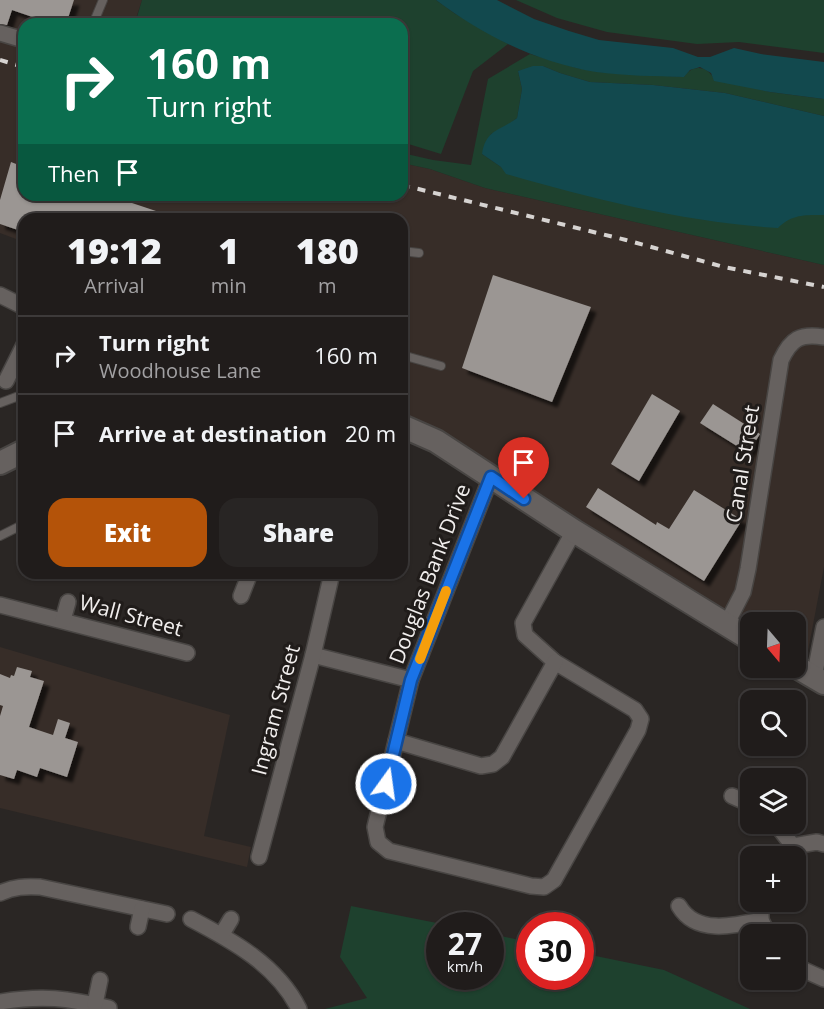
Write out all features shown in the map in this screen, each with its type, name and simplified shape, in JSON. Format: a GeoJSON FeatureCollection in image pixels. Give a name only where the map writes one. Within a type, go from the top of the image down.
{"type":"FeatureCollection","features":[{"type":"Feature","properties":{"kind":"main road"},"geometry":{"type":"LineString","coordinates":[[408,429],[436,441],[574,531],[740,633]]}},
{"type":"Feature","properties":{"kind":"main road"},"geometry":{"type":"LineString","coordinates":[[0,464],[18,454]]}},
{"type":"Feature","properties":{"kind":"street"},"geometry":{"type":"LineString","coordinates":[[0,33],[18,38]]}},
{"type":"Feature","properties":{"kind":"street"},"geometry":{"type":"LineString","coordinates":[[0,295],[18,304]]}},
{"type":"Feature","properties":{"kind":"street","name":"Canal Street"},"geometry":{"type":"LineString","coordinates":[[726,625],[743,592],[748,569],[780,360],[787,346],[796,339],[810,335],[824,337]]}},
{"type":"Feature","properties":{"kind":"street"},"geometry":{"type":"LineString","coordinates":[[6,381],[18,357]]}},
{"type":"Feature","properties":{"kind":"street","name":"Douglas Bank Drive"},"geometry":{"type":"LineString","coordinates":[[491,477],[411,680],[375,827],[378,842],[388,851],[531,886],[544,887],[554,880],[638,730],[641,719],[635,710],[555,662],[525,635],[523,623],[574,531]]}},
{"type":"Feature","properties":{"kind":"street"},"geometry":{"type":"LineString","coordinates":[[242,596],[248,579]]}},
{"type":"Feature","properties":{"kind":"street","name":"Ingram Street"},"geometry":{"type":"LineString","coordinates":[[259,857],[313,655],[331,579]]}},
{"type":"Feature","properties":{"kind":"street","name":"Wall Street"},"geometry":{"type":"LineString","coordinates":[[63,620],[68,602]]}},
{"type":"Feature","properties":{"kind":"street","name":"Wall Street"},"geometry":{"type":"LineString","coordinates":[[0,605],[188,653]]}},
{"type":"Feature","properties":{"kind":"street"},"geometry":{"type":"LineString","coordinates":[[811,675],[824,627]]}},
{"type":"Feature","properties":{"kind":"street"},"geometry":{"type":"LineString","coordinates":[[313,655],[411,680]]}},
{"type":"Feature","properties":{"kind":"street"},"geometry":{"type":"LineString","coordinates":[[396,741],[481,766],[494,764],[502,757],[555,662]]}},
{"type":"Feature","properties":{"kind":"street"},"geometry":{"type":"LineString","coordinates":[[732,796],[740,800]]}},
{"type":"Feature","properties":{"kind":"street"},"geometry":{"type":"LineString","coordinates":[[783,834],[792,846],[817,842],[824,844]]}},
{"type":"Feature","properties":{"kind":"street"},"geometry":{"type":"LineString","coordinates":[[0,893],[14,887],[40,887],[167,914]]}},
{"type":"Feature","properties":{"kind":"street"},"geometry":{"type":"LineString","coordinates":[[138,927],[142,909]]}},
{"type":"Feature","properties":{"kind":"street"},"geometry":{"type":"LineString","coordinates":[[761,912],[763,924]]}},
{"type":"Feature","properties":{"kind":"street"},"geometry":{"type":"LineString","coordinates":[[681,915],[710,926],[725,927],[761,920]]}},
{"type":"Feature","properties":{"kind":"street"},"geometry":{"type":"LineString","coordinates":[[191,919],[222,934],[274,973],[285,985],[299,1009]]}},
{"type":"Feature","properties":{"kind":"street"},"geometry":{"type":"LineString","coordinates":[[222,934],[231,919]]}},
{"type":"Feature","properties":{"kind":"street"},"geometry":{"type":"LineString","coordinates":[[806,971],[824,980]]}},
{"type":"Feature","properties":{"kind":"street"},"geometry":{"type":"LineString","coordinates":[[0,1002],[44,997],[72,999],[102,1006],[100,980]]}},
{"type":"Feature","properties":{"kind":"lane"},"geometry":{"type":"LineString","coordinates":[[96,18],[103,0]]}},
{"type":"Feature","properties":{"kind":"lane"},"geometry":{"type":"LineString","coordinates":[[408,252],[419,253]]}},
{"type":"Feature","properties":{"kind":"lane"},"geometry":{"type":"LineString","coordinates":[[408,357],[441,366]]}},
{"type":"Feature","properties":{"kind":"lane"},"geometry":{"type":"LineString","coordinates":[[0,403],[18,396]]}},
{"type":"Feature","properties":{"kind":"lane"},"geometry":{"type":"LineString","coordinates":[[0,536],[18,527]]}},
{"type":"Feature","properties":{"kind":"shaded area"},"geometry":{"type":"Polygon","coordinates":[[[0,0],[142,0],[136,18],[18,18],[18,201],[408,201],[408,164],[430,169],[485,188],[824,265],[824,567],[807,656],[806,612],[740,612],[740,622],[426,424],[408,421],[408,213],[18,213],[18,240],[0,233],[0,0]]]}},
{"type":"Feature","properties":{"kind":"shaded area"},"geometry":{"type":"Polygon","coordinates":[[[0,647],[230,715],[204,836],[251,847],[247,867],[0,808],[0,647]]]}},
{"type":"Feature","properties":{"kind":"green space"},"geometry":{"type":"Polygon","coordinates":[[[142,0],[436,0],[508,44],[473,71],[441,154],[408,144],[408,18],[137,18],[142,0]]]}},
{"type":"Feature","properties":{"kind":"green space"},"geometry":{"type":"Polygon","coordinates":[[[516,0],[824,0],[824,53],[739,42],[697,44],[607,32],[557,18],[516,0]]]}},
{"type":"Feature","properties":{"kind":"green space"},"geometry":{"type":"Polygon","coordinates":[[[530,54],[599,72],[684,77],[691,70],[698,68],[706,70],[713,77],[770,92],[824,99],[824,116],[725,93],[653,85],[590,82],[543,66],[518,71],[522,89],[517,118],[491,134],[482,154],[501,167],[787,219],[800,215],[824,215],[824,265],[485,188],[430,169],[408,164],[408,154],[471,165],[488,79],[530,54]]]}},
{"type":"Feature","properties":{"kind":"green space"},"geometry":{"type":"Polygon","coordinates":[[[351,906],[426,921],[426,990],[504,990],[504,937],[516,939],[516,990],[594,990],[594,956],[664,970],[750,1009],[325,1009],[367,998],[340,957],[351,906]]]}},
{"type":"Feature","properties":{"kind":"water"},"geometry":{"type":"Polygon","coordinates":[[[436,0],[497,0],[534,19],[599,40],[673,48],[698,57],[710,57],[734,48],[824,62],[824,99],[770,92],[714,81],[711,73],[700,67],[690,70],[684,77],[618,74],[574,68],[512,46],[473,25],[436,0]]]}},
{"type":"Feature","properties":{"kind":"water"},"geometry":{"type":"Polygon","coordinates":[[[533,66],[543,66],[590,82],[653,85],[725,93],[824,116],[824,215],[805,215],[794,218],[778,228],[710,221],[607,201],[506,174],[501,167],[482,154],[484,146],[490,135],[517,118],[522,89],[518,71],[533,66]]]}},
{"type":"Feature","properties":{"kind":"building"},"geometry":{"type":"Polygon","coordinates":[[[0,0],[74,0],[68,18],[35,18],[12,10],[7,25],[0,24],[0,0]]]}},
{"type":"Feature","properties":{"kind":"building"},"geometry":{"type":"Polygon","coordinates":[[[11,162],[18,165],[18,201],[126,201],[162,213],[18,213],[18,230],[0,224],[0,200],[11,162]]]}},
{"type":"Feature","properties":{"kind":"building"},"geometry":{"type":"Polygon","coordinates":[[[493,275],[591,307],[552,402],[462,368],[493,275]]]}},
{"type":"Feature","properties":{"kind":"building"},"geometry":{"type":"Polygon","coordinates":[[[652,394],[680,411],[639,481],[611,464],[652,394]]]}},
{"type":"Feature","properties":{"kind":"building"},"geometry":{"type":"Polygon","coordinates":[[[713,404],[760,434],[748,453],[700,423],[713,404]]]}},
{"type":"Feature","properties":{"kind":"building"},"geometry":{"type":"Polygon","coordinates":[[[598,488],[656,525],[657,522],[669,529],[694,490],[742,520],[704,581],[586,507],[598,488]]]}},
{"type":"Feature","properties":{"kind":"building"},"geometry":{"type":"Polygon","coordinates":[[[17,667],[32,671],[30,677],[44,681],[29,727],[53,735],[58,719],[70,723],[65,738],[78,742],[67,777],[40,768],[37,777],[17,770],[14,779],[0,775],[0,716],[3,706],[0,705],[0,674],[10,678],[11,675],[14,676],[17,667]]]}},
{"type":"Feature","properties":{"kind":"railway"},"geometry":{"type":"LineString","coordinates":[[0,60],[18,65]]}},
{"type":"Feature","properties":{"kind":"railway"},"geometry":{"type":"LineString","coordinates":[[408,186],[626,240],[724,267],[824,287]]}},
{"type":"Feature","properties":{"kind":"slow traffic"},"geometry":{"type":"LineString","coordinates":[[420,659],[446,591]]}},
{"type":"Feature","properties":{"kind":"route"},"geometry":{"type":"LineString","coordinates":[[386,784],[411,680],[491,477],[524,499]]}}]}
